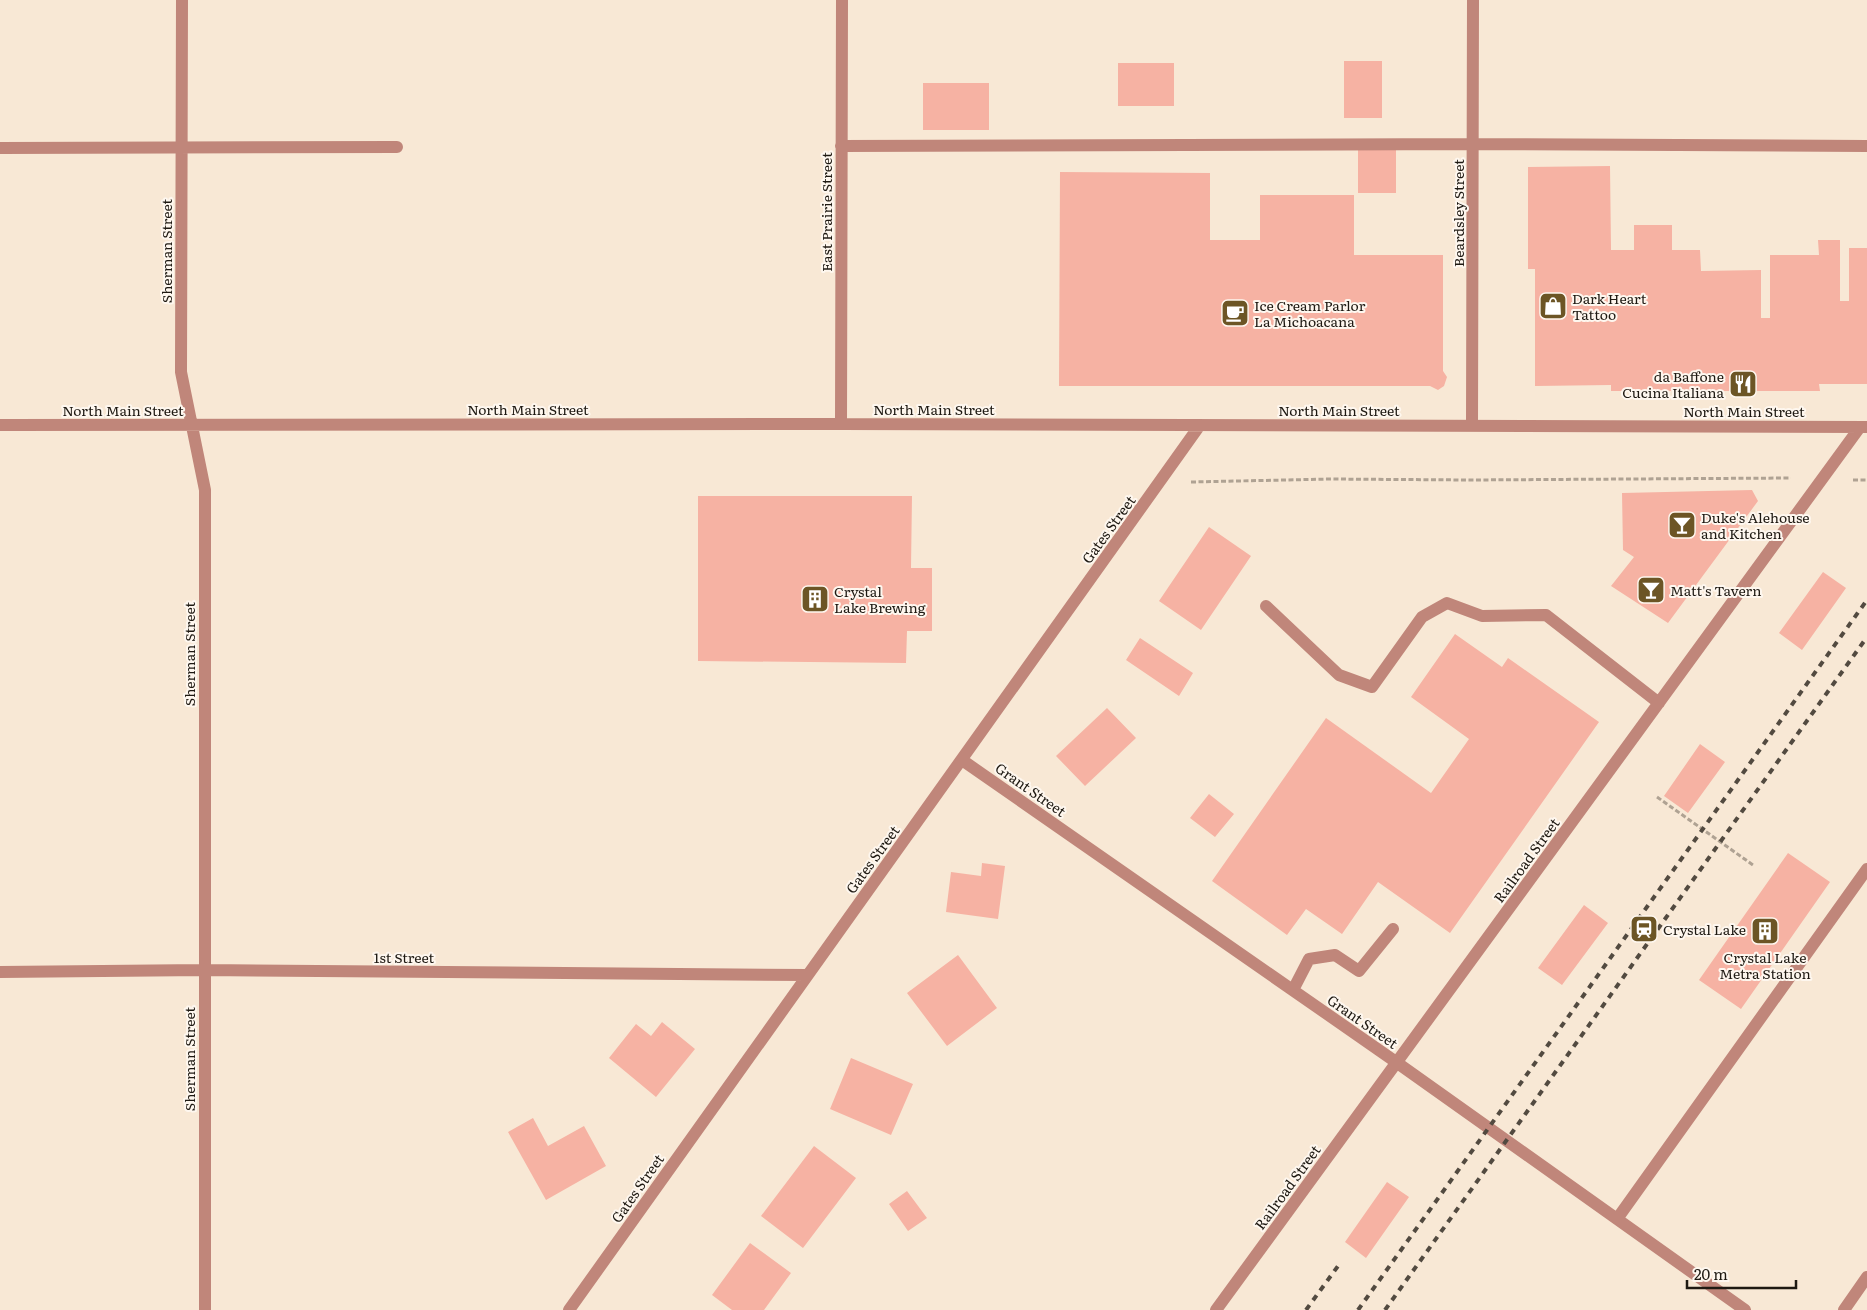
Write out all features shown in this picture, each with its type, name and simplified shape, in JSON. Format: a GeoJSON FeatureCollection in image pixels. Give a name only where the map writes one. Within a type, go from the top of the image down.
{"type":"FeatureCollection","features":[{"type":"Feature","properties":{"kind":"street","name":"Sherman Street"},"geometry":{"type":"LineString","coordinates":[[182,0],[181,372],[205,490],[205,1310]]}},
{"type":"Feature","properties":{"kind":"street","name":"East Prairie Street"},"geometry":{"type":"LineString","coordinates":[[841,424],[842,0]]}},
{"type":"Feature","properties":{"kind":"street","name":"Beardsley Street"},"geometry":{"type":"LineString","coordinates":[[1472,0],[1474,144],[1472,425]]}},
{"type":"Feature","properties":{"kind":"street"},"geometry":{"type":"LineString","coordinates":[[841,146],[1474,144],[1867,146]]}},
{"type":"Feature","properties":{"kind":"street"},"geometry":{"type":"LineString","coordinates":[[0,148],[398,147]]}},
{"type":"Feature","properties":{"kind":"street","name":"North Main Street"},"geometry":{"type":"LineString","coordinates":[[0,425],[1200,424],[1864,427]]}},
{"type":"Feature","properties":{"kind":"street","name":"Gates Street"},"geometry":{"type":"LineString","coordinates":[[569,1310],[1200,424]]}},
{"type":"Feature","properties":{"kind":"street","name":"Railroad Street"},"geometry":{"type":"LineString","coordinates":[[1216,1310],[1822,480],[1864,427]]}},
{"type":"Feature","properties":{"kind":"street"},"geometry":{"type":"LineString","coordinates":[[1266,606],[1339,675],[1372,687],[1422,617],[1447,604],[1482,616],[1546,615],[1659,703]]}},
{"type":"Feature","properties":{"kind":"street","name":"Grant Street"},"geometry":{"type":"LineString","coordinates":[[962,760],[1396,1062],[1745,1310]]}},
{"type":"Feature","properties":{"kind":"street"},"geometry":{"type":"LineString","coordinates":[[1617,1219],[1867,869]]}},
{"type":"Feature","properties":{"kind":"street"},"geometry":{"type":"LineString","coordinates":[[1293,990],[1309,959],[1335,955],[1359,971],[1393,929]]}},
{"type":"Feature","properties":{"kind":"street","name":"1st Street"},"geometry":{"type":"LineString","coordinates":[[0,972],[204,970],[807,975]]}},
{"type":"Feature","properties":{"kind":"street"},"geometry":{"type":"LineString","coordinates":[[1844,1310],[1867,1277]]}},
{"type":"Feature","properties":{"kind":"path"},"geometry":{"type":"LineString","coordinates":[[1191,482],[1260,479],[1480,480],[1736,477],[1867,480]]}},
{"type":"Feature","properties":{"kind":"path"},"geometry":{"type":"LineString","coordinates":[[1657,797],[1753,865]]}},
{"type":"Feature","properties":{"kind":"building"},"geometry":{"type":"Polygon","coordinates":[[[1344,61],[1382,61],[1382,118],[1344,118],[1344,61]]]}},
{"type":"Feature","properties":{"kind":"building"},"geometry":{"type":"Polygon","coordinates":[[[1118,63],[1174,63],[1174,106],[1118,106],[1118,63]]]}},
{"type":"Feature","properties":{"kind":"building"},"geometry":{"type":"Polygon","coordinates":[[[923,83],[989,83],[989,130],[923,130],[923,83]]]}},
{"type":"Feature","properties":{"kind":"building"},"geometry":{"type":"Polygon","coordinates":[[[1358,148],[1396,148],[1396,193],[1358,193],[1358,148]]]}},
{"type":"Feature","properties":{"kind":"building"},"geometry":{"type":"Polygon","coordinates":[[[1610,166],[1611,250],[1634,250],[1634,225],[1672,225],[1672,250],[1700,250],[1701,271],[1761,270],[1761,318],[1770,318],[1770,255],[1819,255],[1818,240],[1840,240],[1840,301],[1849,301],[1849,248],[1867,248],[1867,384],[1819,384],[1820,391],[1611,391],[1611,385],[1535,386],[1535,269],[1528,269],[1528,167],[1610,166]]]}},
{"type":"Feature","properties":{"kind":"building"},"geometry":{"type":"Polygon","coordinates":[[[1060,172],[1210,173],[1210,240],[1260,240],[1260,195],[1354,195],[1354,255],[1443,255],[1443,371],[1447,377],[1444,386],[1438,390],[1430,386],[1059,386],[1060,172]]]}},
{"type":"Feature","properties":{"kind":"building","name":"Duke's Alehouse and Kitchen"},"geometry":{"type":"Polygon","coordinates":[[[1752,490],[1758,501],[1668,623],[1611,586],[1634,557],[1623,550],[1622,493],[1752,490]]]}},
{"type":"Feature","properties":{"kind":"building","name":"Crystal Lake Brewing"},"geometry":{"type":"Polygon","coordinates":[[[698,496],[912,496],[911,568],[932,568],[932,631],[907,631],[906,663],[698,661],[698,496]]]}},
{"type":"Feature","properties":{"kind":"building"},"geometry":{"type":"Polygon","coordinates":[[[1209,527],[1251,556],[1201,630],[1159,601],[1209,527]]]}},
{"type":"Feature","properties":{"kind":"building"},"geometry":{"type":"Polygon","coordinates":[[[1823,572],[1846,588],[1802,650],[1779,633],[1823,572]]]}},
{"type":"Feature","properties":{"kind":"building"},"geometry":{"type":"Polygon","coordinates":[[[1455,634],[1502,667],[1508,658],[1599,722],[1450,933],[1378,882],[1342,934],[1306,909],[1287,935],[1212,881],[1326,718],[1431,793],[1469,739],[1411,697],[1455,634]]]}},
{"type":"Feature","properties":{"kind":"building"},"geometry":{"type":"Polygon","coordinates":[[[1140,638],[1193,673],[1179,696],[1126,660],[1140,638]]]}},
{"type":"Feature","properties":{"kind":"building"},"geometry":{"type":"Polygon","coordinates":[[[1107,708],[1136,738],[1085,786],[1056,756],[1107,708]]]}},
{"type":"Feature","properties":{"kind":"building"},"geometry":{"type":"Polygon","coordinates":[[[1700,744],[1725,762],[1688,813],[1664,796],[1700,744]]]}},
{"type":"Feature","properties":{"kind":"building"},"geometry":{"type":"Polygon","coordinates":[[[1209,794],[1234,814],[1215,837],[1190,818],[1209,794]]]}},
{"type":"Feature","properties":{"kind":"building","name":"Crystal Lake Metra Station"},"geometry":{"type":"Polygon","coordinates":[[[1788,853],[1830,882],[1741,1009],[1699,980],[1788,853]]]}},
{"type":"Feature","properties":{"kind":"building"},"geometry":{"type":"Polygon","coordinates":[[[982,863],[1005,866],[998,919],[946,912],[951,872],[981,876],[982,863]]]}},
{"type":"Feature","properties":{"kind":"building"},"geometry":{"type":"Polygon","coordinates":[[[1584,905],[1608,923],[1562,985],[1538,968],[1584,905]]]}},
{"type":"Feature","properties":{"kind":"building"},"geometry":{"type":"Polygon","coordinates":[[[958,955],[997,1008],[947,1046],[907,993],[958,955]]]}},
{"type":"Feature","properties":{"kind":"building"},"geometry":{"type":"Polygon","coordinates":[[[662,1022],[695,1049],[656,1097],[609,1058],[636,1024],[651,1036],[662,1022]]]}},
{"type":"Feature","properties":{"kind":"building"},"geometry":{"type":"Polygon","coordinates":[[[851,1058],[913,1084],[891,1135],[830,1109],[851,1058]]]}},
{"type":"Feature","properties":{"kind":"building"},"geometry":{"type":"Polygon","coordinates":[[[533,1118],[548,1146],[584,1126],[606,1166],[546,1200],[508,1132],[533,1118]]]}},
{"type":"Feature","properties":{"kind":"building"},"geometry":{"type":"Polygon","coordinates":[[[814,1146],[856,1178],[803,1248],[761,1216],[814,1146]]]}},
{"type":"Feature","properties":{"kind":"building"},"geometry":{"type":"Polygon","coordinates":[[[1387,1182],[1409,1197],[1366,1258],[1345,1242],[1387,1182]]]}},
{"type":"Feature","properties":{"kind":"building"},"geometry":{"type":"Polygon","coordinates":[[[907,1191],[927,1218],[908,1231],[889,1204],[907,1191]]]}},
{"type":"Feature","properties":{"kind":"building"},"geometry":{"type":"Polygon","coordinates":[[[750,1243],[791,1273],[764,1310],[732,1310],[712,1295],[750,1243]]]}},
{"type":"Feature","properties":{"kind":"railway"},"geometry":{"type":"LineString","coordinates":[[1358,1310],[1867,600]]}},
{"type":"Feature","properties":{"kind":"railway"},"geometry":{"type":"LineString","coordinates":[[1385,1310],[1867,637]]}},
{"type":"Feature","properties":{"kind":"railway"},"geometry":{"type":"LineString","coordinates":[[1306,1310],[1338,1266]]}},
{"type":"Feature","properties":{"kind":"place","name":"Dark Heart Tattoo"},"geometry":{"type":"Point","coordinates":[1553,306]}},
{"type":"Feature","properties":{"kind":"place","name":"Ice Cream Parlor La Michoacana"},"geometry":{"type":"Point","coordinates":[1235,313]}},
{"type":"Feature","properties":{"kind":"place","name":"da Baffone Cucina Italiana"},"geometry":{"type":"Point","coordinates":[1743,384]}},
{"type":"Feature","properties":{"kind":"place","name":"Duke's Alehouse and Kitchen"},"geometry":{"type":"Point","coordinates":[1682,525]}},
{"type":"Feature","properties":{"kind":"place","name":"Matt's Tavern"},"geometry":{"type":"Point","coordinates":[1651,590]}},
{"type":"Feature","properties":{"kind":"place","name":"Crystal Lake Brewing"},"geometry":{"type":"Point","coordinates":[815,599]}},
{"type":"Feature","properties":{"kind":"place","name":"Crystal Lake"},"geometry":{"type":"Point","coordinates":[1644,929]}},
{"type":"Feature","properties":{"kind":"place","name":"Crystal Lake Metra Station"},"geometry":{"type":"Point","coordinates":[1765,931]}}]}
